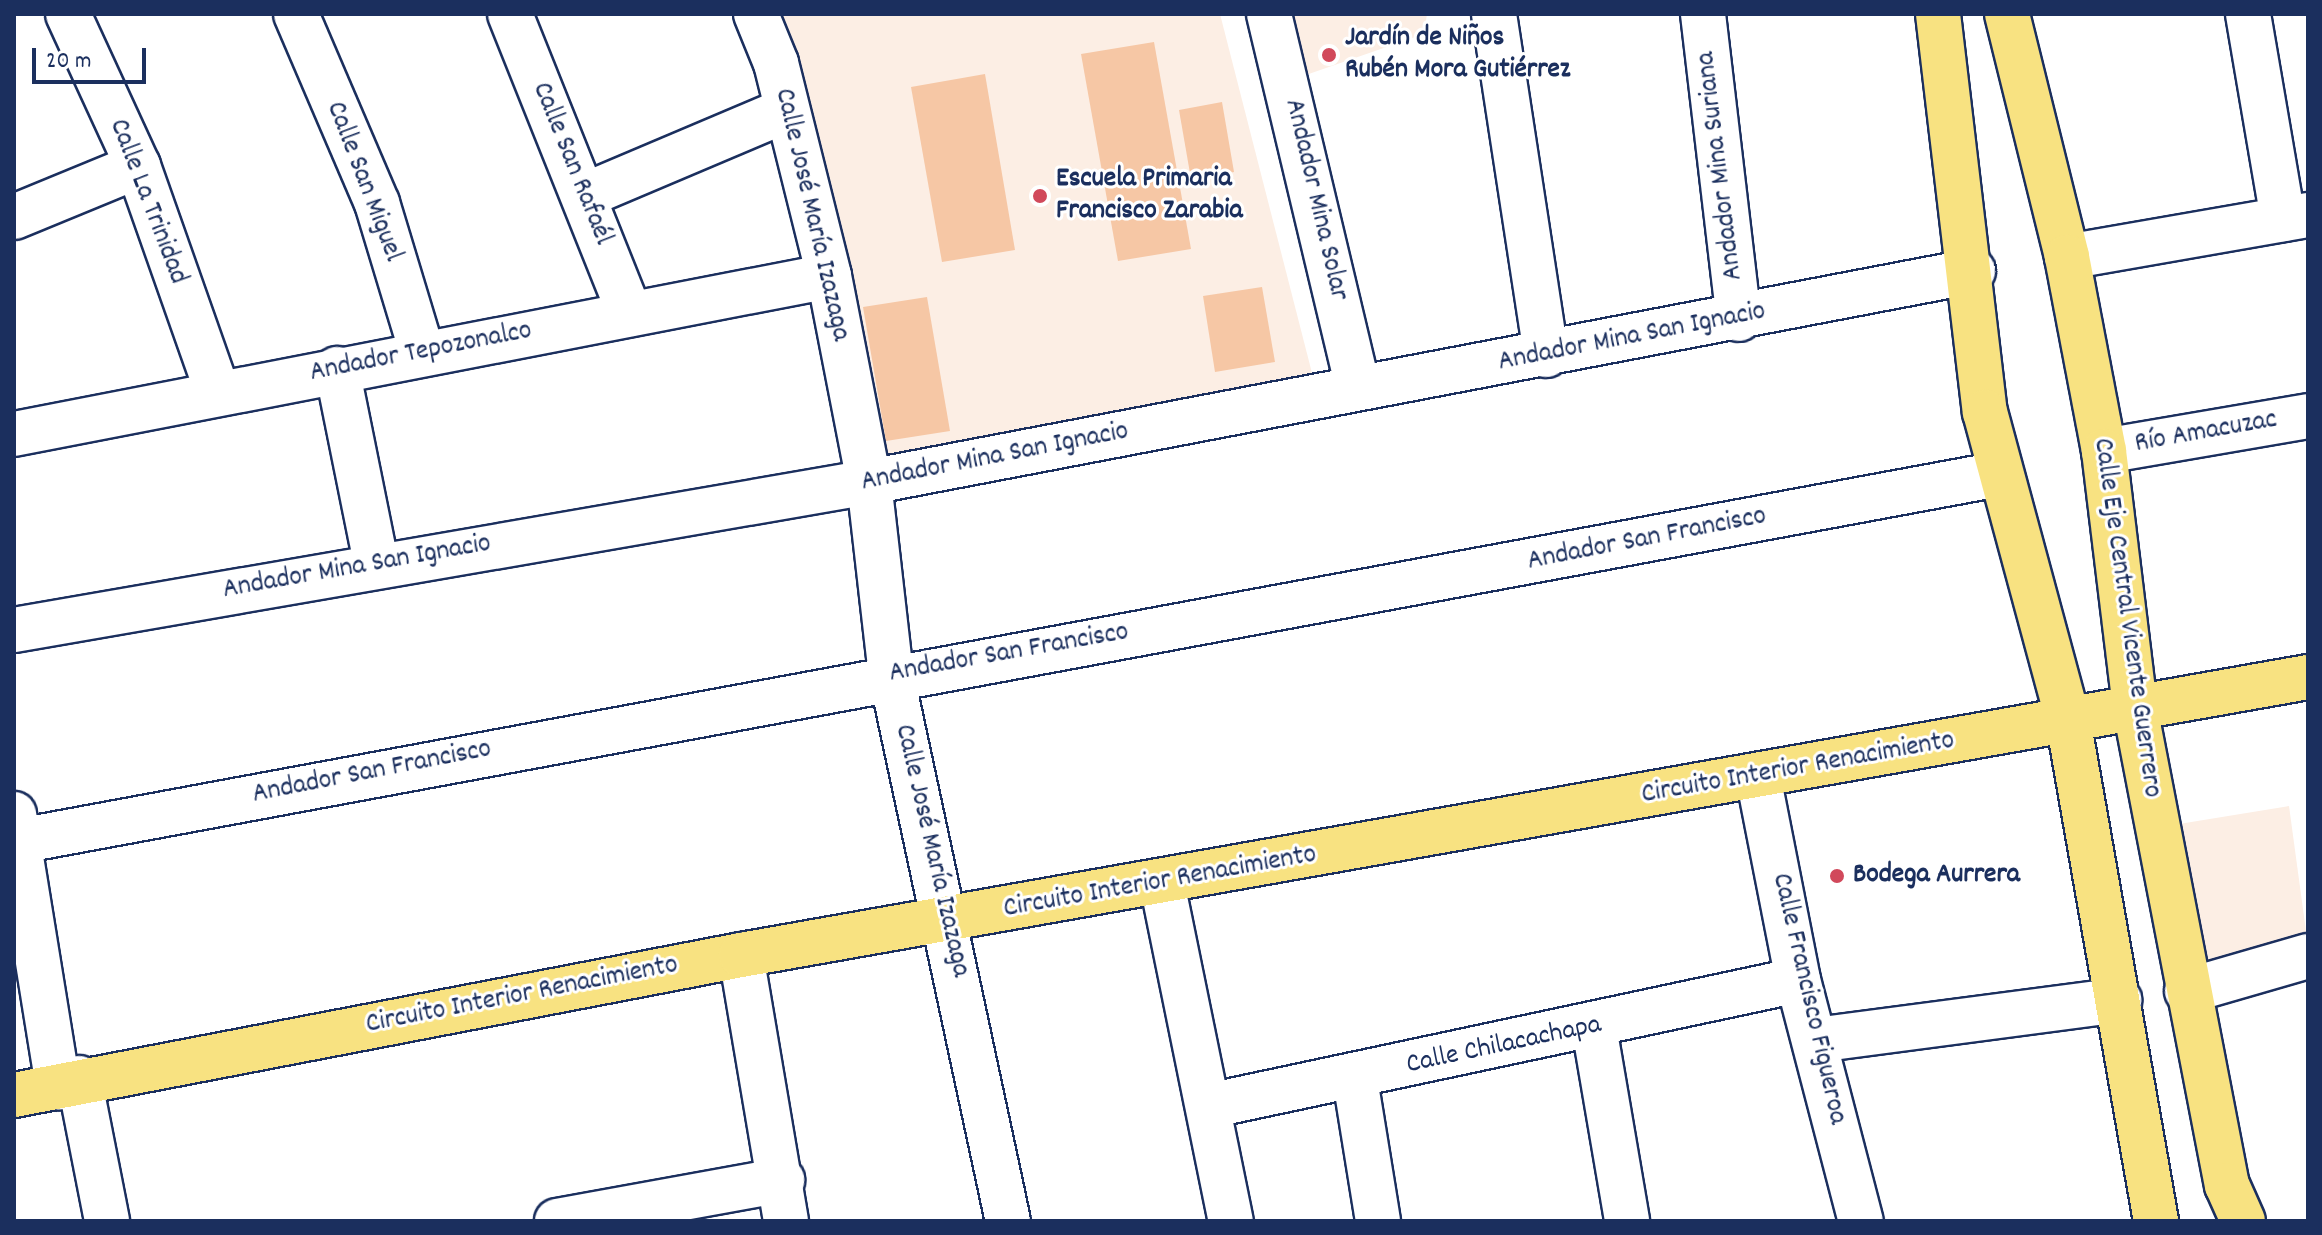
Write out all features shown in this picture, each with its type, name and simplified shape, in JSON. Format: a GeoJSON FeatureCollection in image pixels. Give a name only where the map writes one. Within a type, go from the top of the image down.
{"type":"FeatureCollection","features":[{"type":"Feature","properties":{"kind":"main road"},"geometry":{"type":"LineString","coordinates":[[1938,14],[1973,271],[1985,412],[1999,474],[2068,720],[2156,1221]]}},
{"type":"Feature","properties":{"kind":"main road","name":"Calle Eje Central Vicente Guerrero"},"geometry":{"type":"LineString","coordinates":[[2007,14],[2067,257],[2104,451],[2135,708],[2187,991],[2227,1185],[2243,1221]]}},
{"type":"Feature","properties":{"kind":"main road","name":"Circuito Interior Renacimiento"},"geometry":{"type":"LineString","coordinates":[[14,1095],[741,955],[948,921],[2308,677]]}},
{"type":"Feature","properties":{"kind":"street","name":"Calle La Trinidad"},"geometry":{"type":"LineString","coordinates":[[68,14],[138,166],[218,393]]}},
{"type":"Feature","properties":{"kind":"street","name":"Calle San Miguel"},"geometry":{"type":"LineString","coordinates":[[296,14],[377,203],[422,352]]}},
{"type":"Feature","properties":{"kind":"street","name":"Calle San Rafaél"},"geometry":{"type":"LineString","coordinates":[[510,14],[586,195],[630,314]]}},
{"type":"Feature","properties":{"kind":"street","name":"Calle José María Izazaga"},"geometry":{"type":"LineString","coordinates":[[756,14],[776,63],[784,111],[829,276],[869,482],[891,674],[948,921],[1008,1221]]}},
{"type":"Feature","properties":{"kind":"street","name":"Andador Mina Solar"},"geometry":{"type":"LineString","coordinates":[[1269,14],[1358,387]]}},
{"type":"Feature","properties":{"kind":"street"},"geometry":{"type":"LineString","coordinates":[[1494,14],[1546,355]]}},
{"type":"Feature","properties":{"kind":"street","name":"Andador Mina Suriana"},"geometry":{"type":"LineString","coordinates":[[1703,14],[1739,319]]}},
{"type":"Feature","properties":{"kind":"street"},"geometry":{"type":"LineString","coordinates":[[2067,257],[2295,217],[2248,14]]}},
{"type":"Feature","properties":{"kind":"street"},"geometry":{"type":"LineString","coordinates":[[586,195],[784,111]]}},
{"type":"Feature","properties":{"kind":"street"},"geometry":{"type":"LineString","coordinates":[[14,217],[138,166]]}},
{"type":"Feature","properties":{"kind":"street","name":"Andador Mina San Ignacio"},"geometry":{"type":"LineString","coordinates":[[14,630],[376,563],[869,482],[1358,387],[1739,319],[1973,271]]}},
{"type":"Feature","properties":{"kind":"street","name":"Andador Tepozonalco"},"geometry":{"type":"LineString","coordinates":[[14,434],[422,352],[829,276]]}},
{"type":"Feature","properties":{"kind":"street"},"geometry":{"type":"LineString","coordinates":[[337,369],[376,563]]}},
{"type":"Feature","properties":{"kind":"street","name":"Río Amacuzac"},"geometry":{"type":"LineString","coordinates":[[2104,451],[2308,416]]}},
{"type":"Feature","properties":{"kind":"street","name":"Andador San Francisco"},"geometry":{"type":"LineString","coordinates":[[17,827],[891,674],[1999,474]]}},
{"type":"Feature","properties":{"kind":"street","name":"Calle Francisco Figueroa"},"geometry":{"type":"LineString","coordinates":[[1758,776],[1798,980],[1861,1221]]}},
{"type":"Feature","properties":{"kind":"street"},"geometry":{"type":"LineString","coordinates":[[17,827],[69,1082],[107,1221]]}},
{"type":"Feature","properties":{"kind":"street"},"geometry":{"type":"LineString","coordinates":[[1162,883],[1231,1221]]}},
{"type":"Feature","properties":{"kind":"street"},"geometry":{"type":"LineString","coordinates":[[557,1221],[784,1200],[741,955]]}},
{"type":"Feature","properties":{"kind":"street"},"geometry":{"type":"LineString","coordinates":[[2187,991],[2308,956]]}},
{"type":"Feature","properties":{"kind":"street","name":"Calle Chilacachapa"},"geometry":{"type":"LineString","coordinates":[[1208,1106],[1355,1079],[1798,980]]}},
{"type":"Feature","properties":{"kind":"street"},"geometry":{"type":"LineString","coordinates":[[1816,1040],[2119,1000]]}},
{"type":"Feature","properties":{"kind":"street"},"geometry":{"type":"LineString","coordinates":[[1594,1027],[1627,1221]]}},
{"type":"Feature","properties":{"kind":"street"},"geometry":{"type":"LineString","coordinates":[[1355,1079],[1378,1221]]}},
{"type":"Feature","properties":{"kind":"shaded area","name":"Escuela Primaria Francisco Zarabia"},"geometry":{"type":"Polygon","coordinates":[[[768,14],[1220,14],[1313,377],[881,455],[768,14]]]}},
{"type":"Feature","properties":{"kind":"shaded area","name":"Jardín de Niños Rubén Mora Gutiérrez"},"geometry":{"type":"Polygon","coordinates":[[[1280,14],[1427,14],[1424,34],[1303,76],[1280,14]]]}},
{"type":"Feature","properties":{"kind":"shaded area"},"geometry":{"type":"Polygon","coordinates":[[[2289,806],[2308,946],[2202,963],[2179,824],[2289,806]]]}},
{"type":"Feature","properties":{"kind":"building"},"geometry":{"type":"Polygon","coordinates":[[[1154,42],[1191,249],[1118,261],[1081,54],[1154,42]]]}},
{"type":"Feature","properties":{"kind":"building"},"geometry":{"type":"Polygon","coordinates":[[[985,74],[1015,250],[942,262],[911,87],[985,74]]]}},
{"type":"Feature","properties":{"kind":"building"},"geometry":{"type":"Polygon","coordinates":[[[1222,102],[1234,172],[1191,179],[1179,110],[1222,102]]]}},
{"type":"Feature","properties":{"kind":"building"},"geometry":{"type":"Polygon","coordinates":[[[1262,287],[1275,362],[1215,372],[1203,296],[1262,287]]]}},
{"type":"Feature","properties":{"kind":"building"},"geometry":{"type":"Polygon","coordinates":[[[927,297],[950,431],[886,441],[863,307],[927,297]]]}},
{"type":"Feature","properties":{"kind":"place","name":"Jardín de Niños Rubén Mora Gutiérrez"},"geometry":{"type":"Point","coordinates":[1329,55]}},
{"type":"Feature","properties":{"kind":"place","name":"Escuela Primaria Francisco Zarabia"},"geometry":{"type":"Point","coordinates":[1040,196]}},
{"type":"Feature","properties":{"kind":"place","name":"Bodega Aurrera"},"geometry":{"type":"Point","coordinates":[1837,876]}}]}
